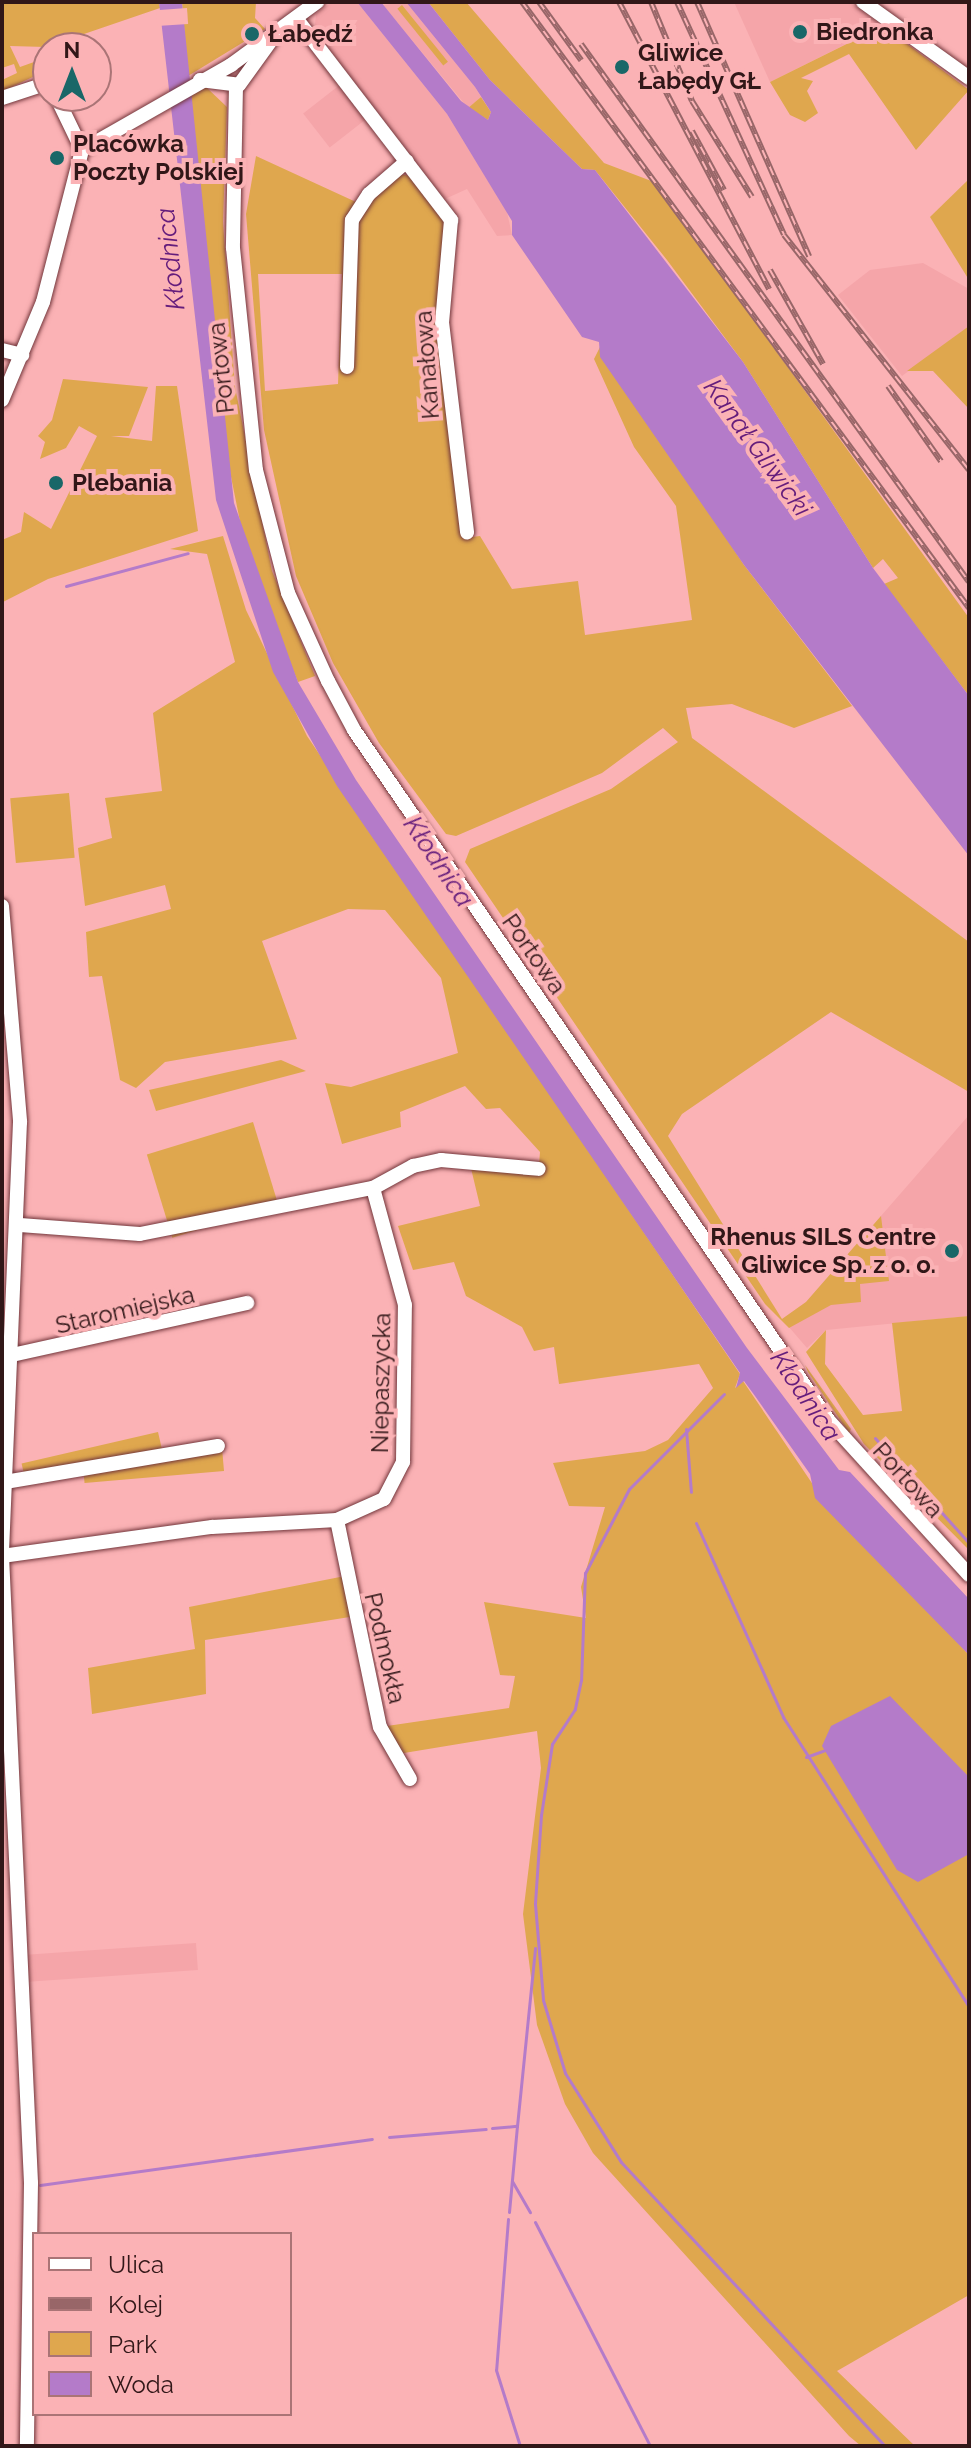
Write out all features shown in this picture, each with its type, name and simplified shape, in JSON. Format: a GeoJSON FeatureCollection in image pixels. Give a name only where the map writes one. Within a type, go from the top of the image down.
{"type":"FeatureCollection","features":[{"type":"Feature","properties":{"kind":"street"},"geometry":{"type":"LineString","coordinates":[[82,150],[199,80],[230,66],[317,2]]}},
{"type":"Feature","properties":{"kind":"street"},"geometry":{"type":"LineString","coordinates":[[863,2],[969,78]]}},
{"type":"Feature","properties":{"kind":"street"},"geometry":{"type":"LineString","coordinates":[[199,80],[236,81],[291,22]]}},
{"type":"Feature","properties":{"kind":"street","name":"Kanałowa"},"geometry":{"type":"LineString","coordinates":[[291,22],[407,161],[451,220],[442,322],[467,533]]}},
{"type":"Feature","properties":{"kind":"street","name":"Portowa"},"geometry":{"type":"LineString","coordinates":[[230,66],[236,81],[233,248],[256,470],[288,593],[328,681],[354,730],[829,1421],[969,1575]]}},
{"type":"Feature","properties":{"kind":"street"},"geometry":{"type":"LineString","coordinates":[[2,98],[32,88]]}},
{"type":"Feature","properties":{"kind":"street"},"geometry":{"type":"LineString","coordinates":[[2,400],[22,355],[82,150],[64,112]]}},
{"type":"Feature","properties":{"kind":"street"},"geometry":{"type":"LineString","coordinates":[[347,367],[352,220],[369,194],[407,161]]}},
{"type":"Feature","properties":{"kind":"street"},"geometry":{"type":"LineString","coordinates":[[2,350],[22,355]]}},
{"type":"Feature","properties":{"kind":"street"},"geometry":{"type":"LineString","coordinates":[[2,906],[20,1122],[20,1225],[8,1315],[12,1355],[3,1485],[2,1556],[31,2183],[27,2446]]}},
{"type":"Feature","properties":{"kind":"street"},"geometry":{"type":"LineString","coordinates":[[20,1225],[140,1234],[373,1188],[441,1160],[539,1169]]}},
{"type":"Feature","properties":{"kind":"street","name":"Niepaszycka"},"geometry":{"type":"LineString","coordinates":[[2,1556],[212,1527],[337,1520],[384,1499],[403,1462],[405,1305],[373,1188]]}},
{"type":"Feature","properties":{"kind":"street","name":"Staromiejska"},"geometry":{"type":"LineString","coordinates":[[12,1355],[247,1303]]}},
{"type":"Feature","properties":{"kind":"street"},"geometry":{"type":"LineString","coordinates":[[3,1485],[218,1446]]}},
{"type":"Feature","properties":{"kind":"street","name":"Podmokła"},"geometry":{"type":"LineString","coordinates":[[337,1520],[380,1727],[410,1779]]}},
{"type":"Feature","properties":{"kind":"shaded area"},"geometry":{"type":"Polygon","coordinates":[[[332,2],[357,2],[447,114],[507,212],[512,235],[497,236],[467,189],[445,199],[314,37],[316,14],[332,2]]]}},
{"type":"Feature","properties":{"kind":"shaded area"},"geometry":{"type":"Polygon","coordinates":[[[406,2],[481,97],[468,108],[383,5],[406,2]]]}},
{"type":"Feature","properties":{"kind":"shaded area"},"geometry":{"type":"Polygon","coordinates":[[[734,2],[849,2],[882,26],[770,82],[734,2]]]}},
{"type":"Feature","properties":{"kind":"shaded area"},"geometry":{"type":"Polygon","coordinates":[[[341,84],[367,118],[330,147],[303,114],[341,84]]]}},
{"type":"Feature","properties":{"kind":"shaded area"},"geometry":{"type":"Polygon","coordinates":[[[923,263],[969,289],[969,326],[902,376],[838,295],[870,270],[923,263]]]}},
{"type":"Feature","properties":{"kind":"shaded area"},"geometry":{"type":"Polygon","coordinates":[[[969,1115],[969,1316],[826,1330],[807,1348],[782,1319],[806,1302],[969,1115]]]}},
{"type":"Feature","properties":{"kind":"shaded area"},"geometry":{"type":"Polygon","coordinates":[[[196,1943],[198,1970],[28,1982],[26,1955],[196,1943]]]}},
{"type":"Feature","properties":{"kind":"green space"},"geometry":{"type":"Polygon","coordinates":[[[2,2],[159,2],[160,8],[90,32],[32,32],[32,47],[10,46],[20,67],[32,63],[32,77],[3,91],[2,80],[17,73],[14,64],[2,68],[2,2]]]}},
{"type":"Feature","properties":{"kind":"green space"},"geometry":{"type":"Polygon","coordinates":[[[182,2],[256,2],[255,18],[265,29],[188,76],[182,2]]]}},
{"type":"Feature","properties":{"kind":"green space"},"geometry":{"type":"Polygon","coordinates":[[[428,2],[466,2],[604,163],[654,182],[969,618],[969,696],[884,584],[898,578],[883,559],[873,568],[743,362],[667,260],[595,170],[582,169],[490,80],[428,2]]]}},
{"type":"Feature","properties":{"kind":"green space"},"geometry":{"type":"Polygon","coordinates":[[[402,5],[448,62],[443,66],[397,9],[402,5]]]}},
{"type":"Feature","properties":{"kind":"green space"},"geometry":{"type":"Polygon","coordinates":[[[883,26],[969,90],[916,150],[849,54],[801,78],[813,81],[807,91],[818,113],[805,122],[790,115],[770,82],[883,26]]]}},
{"type":"Feature","properties":{"kind":"green space"},"geometry":{"type":"Polygon","coordinates":[[[206,87],[227,107],[223,222],[235,387],[272,571],[315,676],[298,682],[247,556],[226,452],[190,96],[206,87]]]}},
{"type":"Feature","properties":{"kind":"green space"},"geometry":{"type":"Polygon","coordinates":[[[481,97],[491,112],[488,120],[468,108],[481,97]]]}},
{"type":"Feature","properties":{"kind":"green space"},"geometry":{"type":"Polygon","coordinates":[[[256,156],[356,202],[396,174],[413,176],[448,222],[442,298],[433,321],[439,322],[464,538],[480,536],[512,589],[578,581],[585,635],[692,620],[676,506],[634,447],[594,359],[600,347],[744,565],[852,706],[794,728],[732,704],[686,708],[692,738],[969,942],[969,1092],[831,1012],[682,1114],[668,1136],[782,1319],[806,1302],[881,1216],[889,1281],[860,1284],[861,1302],[831,1305],[789,1328],[765,1304],[465,862],[470,849],[611,789],[678,742],[663,728],[602,773],[456,836],[446,834],[379,743],[333,663],[296,576],[264,430],[246,214],[256,156]],[[258,274],[265,391],[338,384],[342,274],[258,274]]]}},
{"type":"Feature","properties":{"kind":"green space"},"geometry":{"type":"Polygon","coordinates":[[[969,179],[969,280],[930,217],[969,179]]]}},
{"type":"Feature","properties":{"kind":"green space"},"geometry":{"type":"Polygon","coordinates":[[[969,326],[969,409],[933,371],[907,371],[969,326]]]}},
{"type":"Feature","properties":{"kind":"green space"},"geometry":{"type":"Polygon","coordinates":[[[63,379],[148,387],[129,436],[111,436],[152,441],[156,386],[177,386],[198,531],[48,579],[3,602],[2,540],[21,532],[24,512],[51,529],[97,436],[79,426],[66,448],[40,459],[45,442],[38,436],[52,420],[63,379]]]}},
{"type":"Feature","properties":{"kind":"green space"},"geometry":{"type":"Polygon","coordinates":[[[223,536],[246,610],[307,736],[740,1374],[735,1388],[743,1381],[822,1498],[969,1655],[969,2295],[837,2371],[915,2446],[861,2446],[849,2436],[593,2153],[565,2104],[537,2025],[523,1914],[541,1768],[537,1731],[398,1754],[387,1726],[509,1708],[515,1676],[500,1675],[484,1602],[586,1618],[581,1587],[605,1507],[569,1506],[553,1463],[645,1451],[668,1440],[713,1388],[699,1364],[559,1384],[554,1347],[534,1351],[522,1327],[466,1296],[454,1262],[413,1270],[398,1226],[480,1206],[469,1160],[539,1164],[540,1152],[500,1108],[486,1109],[465,1086],[400,1112],[401,1127],[342,1144],[325,1083],[351,1087],[458,1053],[441,978],[385,910],[348,909],[262,941],[297,1039],[165,1062],[136,1088],[120,1080],[102,976],[89,977],[86,932],[171,909],[165,885],[85,906],[78,848],[112,838],[105,798],[162,791],[153,713],[235,662],[207,554],[170,549],[223,536]]]}},
{"type":"Feature","properties":{"kind":"green space"},"geometry":{"type":"Polygon","coordinates":[[[69,793],[75,858],[16,863],[10,798],[69,793]]]}},
{"type":"Feature","properties":{"kind":"green space"},"geometry":{"type":"Polygon","coordinates":[[[281,1060],[306,1071],[156,1111],[149,1090],[281,1060]]]}},
{"type":"Feature","properties":{"kind":"green space"},"geometry":{"type":"Polygon","coordinates":[[[253,1122],[278,1205],[172,1238],[147,1154],[253,1122]]]}},
{"type":"Feature","properties":{"kind":"green space"},"geometry":{"type":"Polygon","coordinates":[[[969,1316],[969,1550],[864,1444],[806,1352],[826,1330],[825,1364],[863,1415],[902,1411],[892,1323],[969,1316]]]}},
{"type":"Feature","properties":{"kind":"green space"},"geometry":{"type":"Polygon","coordinates":[[[805,1365],[851,1429],[849,1433],[808,1372],[805,1365]]]}},
{"type":"Feature","properties":{"kind":"green space"},"geometry":{"type":"Polygon","coordinates":[[[158,1432],[163,1453],[27,1485],[22,1463],[158,1432]]]}},
{"type":"Feature","properties":{"kind":"green space"},"geometry":{"type":"Polygon","coordinates":[[[222,1448],[224,1471],[85,1483],[83,1460],[222,1448]]]}},
{"type":"Feature","properties":{"kind":"green space"},"geometry":{"type":"Polygon","coordinates":[[[345,1576],[356,1616],[205,1640],[206,1694],[92,1714],[88,1668],[195,1649],[189,1607],[345,1576]]]}},
{"type":"Feature","properties":{"kind":"water"},"geometry":{"type":"Polygon","coordinates":[[[159,2],[182,3],[234,503],[298,682],[356,780],[747,1348],[839,1470],[850,1472],[969,1599],[969,1655],[815,1498],[810,1474],[755,1396],[744,1381],[736,1388],[740,1373],[337,786],[273,672],[216,500],[159,2]]]}},
{"type":"Feature","properties":{"kind":"water","name":"Kanał Gliwicki"},"geometry":{"type":"Polygon","coordinates":[[[357,2],[381,2],[461,101],[488,120],[491,112],[475,87],[406,2],[428,2],[490,80],[582,169],[595,170],[743,362],[873,568],[969,696],[969,856],[744,565],[600,357],[599,342],[582,337],[512,235],[512,221],[447,114],[357,2]]]}},
{"type":"Feature","properties":{"kind":"water"},"geometry":{"type":"Polygon","coordinates":[[[890,1696],[969,1777],[969,1854],[918,1882],[897,1870],[822,1746],[831,1726],[890,1696]]]}},
{"type":"Feature","properties":{"kind":"pier"},"geometry":{"type":"Polygon","coordinates":[[[187,8],[188,24],[157,26],[156,10],[187,8]]]}},
{"type":"Feature","properties":{"kind":"waterway"},"geometry":{"type":"LineString","coordinates":[[66,586],[188,553]]}},
{"type":"Feature","properties":{"kind":"waterway"},"geometry":{"type":"LineString","coordinates":[[724,1394],[629,1489],[585,1573],[581,1680],[575,1709],[552,1744],[541,1815],[535,1904],[543,2000],[565,2073],[621,2162],[885,2446]]}},
{"type":"Feature","properties":{"kind":"waterway"},"geometry":{"type":"LineString","coordinates":[[686,1429],[691,1492]]}},
{"type":"Feature","properties":{"kind":"waterway"},"geometry":{"type":"LineString","coordinates":[[875,1438],[969,1543]]}},
{"type":"Feature","properties":{"kind":"waterway"},"geometry":{"type":"LineString","coordinates":[[696,1523],[783,1717],[969,2007]]}},
{"type":"Feature","properties":{"kind":"waterway"},"geometry":{"type":"LineString","coordinates":[[806,1757],[825,1750]]}},
{"type":"Feature","properties":{"kind":"waterway"},"geometry":{"type":"LineString","coordinates":[[492,2128],[517,2126],[535,1948]]}},
{"type":"Feature","properties":{"kind":"waterway"},"geometry":{"type":"LineString","coordinates":[[509,2212],[517,2126]]}},
{"type":"Feature","properties":{"kind":"waterway"},"geometry":{"type":"LineString","coordinates":[[389,2137],[486,2129]]}},
{"type":"Feature","properties":{"kind":"waterway"},"geometry":{"type":"LineString","coordinates":[[40,2185],[372,2139]]}},
{"type":"Feature","properties":{"kind":"waterway"},"geometry":{"type":"LineString","coordinates":[[512,2181],[530,2212]]}},
{"type":"Feature","properties":{"kind":"waterway"},"geometry":{"type":"LineString","coordinates":[[508,2219],[496,2370],[520,2446]]}},
{"type":"Feature","properties":{"kind":"waterway"},"geometry":{"type":"LineString","coordinates":[[535,2222],[650,2446]]}},
{"type":"Feature","properties":{"kind":"railway"},"geometry":{"type":"LineString","coordinates":[[522,2],[969,608]]}},
{"type":"Feature","properties":{"kind":"railway"},"geometry":{"type":"LineString","coordinates":[[539,2],[581,60]]}},
{"type":"Feature","properties":{"kind":"railway"},"geometry":{"type":"LineString","coordinates":[[619,2],[769,289]]}},
{"type":"Feature","properties":{"kind":"railway"},"geometry":{"type":"LineString","coordinates":[[651,2],[692,101],[752,197]]}},
{"type":"Feature","properties":{"kind":"railway"},"geometry":{"type":"LineString","coordinates":[[677,2],[784,235],[969,470]]}},
{"type":"Feature","properties":{"kind":"railway"},"geometry":{"type":"LineString","coordinates":[[697,2],[809,256]]}},
{"type":"Feature","properties":{"kind":"railway"},"geometry":{"type":"LineString","coordinates":[[581,44],[969,582]]}},
{"type":"Feature","properties":{"kind":"railway"},"geometry":{"type":"LineString","coordinates":[[692,131],[724,190]]}},
{"type":"Feature","properties":{"kind":"railway"},"geometry":{"type":"LineString","coordinates":[[770,270],[823,364]]}},
{"type":"Feature","properties":{"kind":"railway"},"geometry":{"type":"LineString","coordinates":[[888,386],[941,461]]}},
{"type":"Feature","properties":{"kind":"place","name":"Biedronka"},"geometry":{"type":"Point","coordinates":[800,32]}},
{"type":"Feature","properties":{"kind":"place","name":"Łabędź"},"geometry":{"type":"Point","coordinates":[252,34]}},
{"type":"Feature","properties":{"kind":"place","name":"Gliwice Łabędy GŁ"},"geometry":{"type":"Point","coordinates":[622,67]}},
{"type":"Feature","properties":{"kind":"place","name":"Placówka Poczty Polskiej"},"geometry":{"type":"Point","coordinates":[57,158]}},
{"type":"Feature","properties":{"kind":"place","name":"Plebania"},"geometry":{"type":"Point","coordinates":[56,483]}},
{"type":"Feature","properties":{"kind":"place","name":"Rhenus SILS Centre Gliwice Sp. z o. o."},"geometry":{"type":"Point","coordinates":[952,1251]}},
{"type":"Feature","properties":{"kind":"water label","name":"Kłodnica"},"geometry":{"type":"Point","coordinates":[171,259]}},
{"type":"Feature","properties":{"kind":"water label","name":"Kłodnica"},"geometry":{"type":"Point","coordinates":[438,862]}},
{"type":"Feature","properties":{"kind":"water label","name":"Kłodnica"},"geometry":{"type":"Point","coordinates":[805,1396]}}]}
